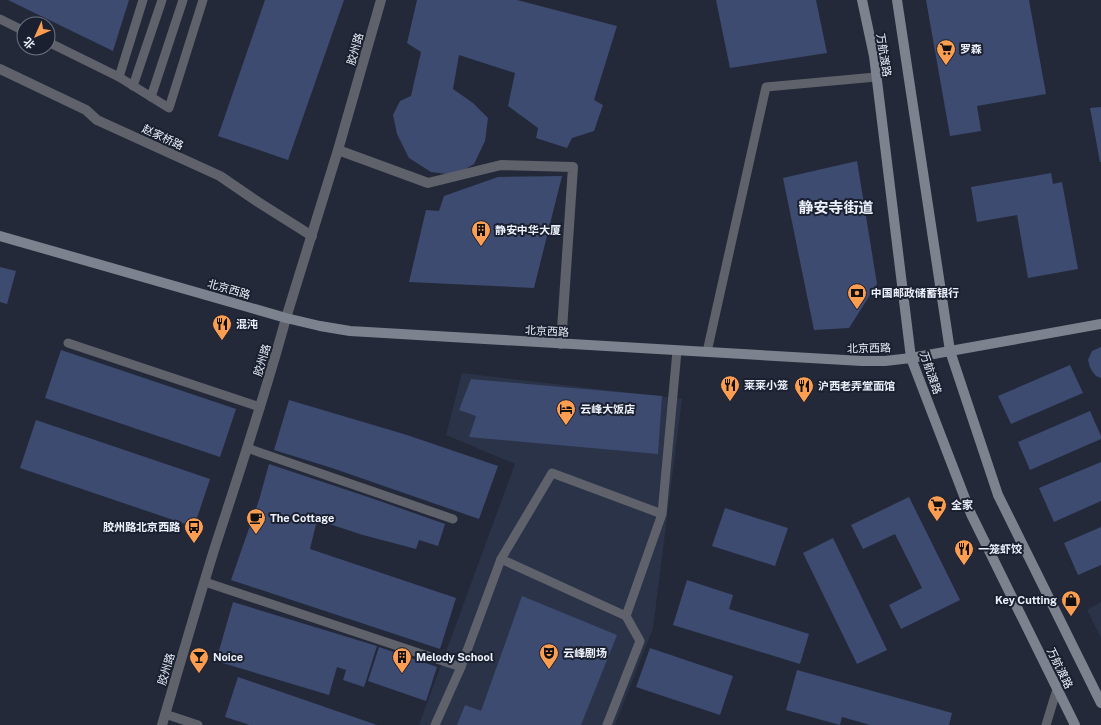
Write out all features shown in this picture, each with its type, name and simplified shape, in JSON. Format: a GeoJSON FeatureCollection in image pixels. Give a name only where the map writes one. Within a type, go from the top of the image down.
{"type":"FeatureCollection","features":[{"type":"Feature","properties":{"kind":"main road","name":"万航渡路"},"geometry":{"type":"LineString","coordinates":[[862,0],[874,56],[912,358],[971,514],[1075,725]]}},
{"type":"Feature","properties":{"kind":"main road","name":"万航渡路"},"geometry":{"type":"LineString","coordinates":[[897,0],[950,351],[998,495],[1101,703]]}},
{"type":"Feature","properties":{"kind":"main road","name":"北京西路"},"geometry":{"type":"LineString","coordinates":[[0,236],[286,318],[350,331],[862,362],[912,358],[1101,324]]}},
{"type":"Feature","properties":{"kind":"street","name":"胶州路"},"geometry":{"type":"LineString","coordinates":[[162,725],[338,150],[381,0]]}},
{"type":"Feature","properties":{"kind":"street","name":"赵家桥路"},"geometry":{"type":"LineString","coordinates":[[0,69],[86,110],[97,120],[220,176],[312,236]]}},
{"type":"Feature","properties":{"kind":"street"},"geometry":{"type":"LineString","coordinates":[[338,150],[428,183],[501,165],[573,166],[561,344]]}},
{"type":"Feature","properties":{"kind":"lane"},"geometry":{"type":"LineString","coordinates":[[119,78],[143,0]]}},
{"type":"Feature","properties":{"kind":"lane"},"geometry":{"type":"LineString","coordinates":[[133,86],[162,0]]}},
{"type":"Feature","properties":{"kind":"lane"},"geometry":{"type":"LineString","coordinates":[[151,97],[183,0]]}},
{"type":"Feature","properties":{"kind":"lane"},"geometry":{"type":"LineString","coordinates":[[56,46],[119,78],[169,108],[203,0]]}},
{"type":"Feature","properties":{"kind":"lane"},"geometry":{"type":"LineString","coordinates":[[0,19],[16,27]]}},
{"type":"Feature","properties":{"kind":"lane"},"geometry":{"type":"LineString","coordinates":[[707,352],[766,87],[876,77]]}},
{"type":"Feature","properties":{"kind":"lane"},"geometry":{"type":"LineString","coordinates":[[68,343],[260,407]]}},
{"type":"Feature","properties":{"kind":"lane"},"geometry":{"type":"LineString","coordinates":[[626,616],[662,514],[677,350]]}},
{"type":"Feature","properties":{"kind":"lane"},"geometry":{"type":"LineString","coordinates":[[247,448],[453,520]]}},
{"type":"Feature","properties":{"kind":"lane"},"geometry":{"type":"LineString","coordinates":[[435,725],[461,667],[501,560],[552,473],[662,514]]}},
{"type":"Feature","properties":{"kind":"lane"},"geometry":{"type":"LineString","coordinates":[[501,560],[626,616],[640,641],[607,725]]}},
{"type":"Feature","properties":{"kind":"lane"},"geometry":{"type":"LineString","coordinates":[[205,582],[461,667]]}},
{"type":"Feature","properties":{"kind":"lane"},"geometry":{"type":"LineString","coordinates":[[1046,725],[1057,689]]}},
{"type":"Feature","properties":{"kind":"lane"},"geometry":{"type":"LineString","coordinates":[[165,714],[198,725]]}},
{"type":"Feature","properties":{"kind":"shaded area"},"geometry":{"type":"Polygon","coordinates":[[[462,373],[682,399],[653,628],[615,725],[419,725],[515,464],[446,435],[462,373]]]}},
{"type":"Feature","properties":{"kind":"shaded area"},"geometry":{"type":"Polygon","coordinates":[[[1101,602],[1101,638],[1087,610],[1101,602]]]}},
{"type":"Feature","properties":{"kind":"building"},"geometry":{"type":"Polygon","coordinates":[[[8,0],[129,0],[113,51],[56,23],[56,16],[41,16],[8,0]]]}},
{"type":"Feature","properties":{"kind":"building"},"geometry":{"type":"Polygon","coordinates":[[[265,0],[344,0],[288,160],[218,136],[265,0]]]}},
{"type":"Feature","properties":{"kind":"building"},"geometry":{"type":"Polygon","coordinates":[[[417,0],[517,0],[617,26],[594,100],[603,105],[594,131],[572,138],[567,148],[536,138],[538,128],[508,106],[515,73],[459,55],[453,89],[473,103],[488,118],[485,141],[474,164],[455,175],[431,172],[409,158],[397,134],[393,115],[400,101],[411,96],[421,52],[407,43],[417,0]]]}},
{"type":"Feature","properties":{"kind":"building"},"geometry":{"type":"Polygon","coordinates":[[[716,0],[816,0],[827,53],[730,68],[716,0]]]}},
{"type":"Feature","properties":{"kind":"building"},"geometry":{"type":"Polygon","coordinates":[[[926,0],[1029,0],[1046,94],[977,106],[981,131],[950,136],[926,0]]]}},
{"type":"Feature","properties":{"kind":"building"},"geometry":{"type":"Polygon","coordinates":[[[1101,107],[1101,162],[1100,162],[1090,108],[1101,107]]]}},
{"type":"Feature","properties":{"kind":"building"},"geometry":{"type":"Polygon","coordinates":[[[857,161],[877,284],[849,328],[814,330],[783,178],[857,161]]]}},
{"type":"Feature","properties":{"kind":"building"},"geometry":{"type":"Polygon","coordinates":[[[1051,173],[1053,184],[1062,182],[1078,269],[1028,278],[1017,215],[977,222],[971,187],[1051,173]]]}},
{"type":"Feature","properties":{"kind":"building","name":"静安中华大厦"},"geometry":{"type":"Polygon","coordinates":[[[562,176],[534,288],[409,282],[426,210],[439,211],[444,196],[498,177],[562,176]]]}},
{"type":"Feature","properties":{"kind":"building"},"geometry":{"type":"Polygon","coordinates":[[[0,267],[16,271],[7,304],[0,302],[0,267]]]}},
{"type":"Feature","properties":{"kind":"building"},"geometry":{"type":"Polygon","coordinates":[[[1101,347],[1101,378],[1096,376],[1092,371],[1088,360],[1092,351],[1101,347]]]}},
{"type":"Feature","properties":{"kind":"building"},"geometry":{"type":"Polygon","coordinates":[[[61,350],[236,409],[220,457],[45,398],[61,350]]]}},
{"type":"Feature","properties":{"kind":"building"},"geometry":{"type":"Polygon","coordinates":[[[1070,365],[1083,393],[1011,424],[998,396],[1070,365]]]}},
{"type":"Feature","properties":{"kind":"building","name":"云峰大饭店"},"geometry":{"type":"Polygon","coordinates":[[[471,379],[662,396],[658,454],[469,437],[476,416],[459,410],[471,379]]]}},
{"type":"Feature","properties":{"kind":"building"},"geometry":{"type":"Polygon","coordinates":[[[289,400],[407,435],[498,466],[479,519],[332,468],[274,450],[289,400]]]}},
{"type":"Feature","properties":{"kind":"building"},"geometry":{"type":"Polygon","coordinates":[[[1090,411],[1101,439],[1030,470],[1018,442],[1090,411]]]}},
{"type":"Feature","properties":{"kind":"building"},"geometry":{"type":"Polygon","coordinates":[[[36,420],[210,479],[194,527],[20,468],[36,420]]]}},
{"type":"Feature","properties":{"kind":"building"},"geometry":{"type":"Polygon","coordinates":[[[1101,462],[1101,501],[1054,522],[1039,488],[1101,462]]]}},
{"type":"Feature","properties":{"kind":"building"},"geometry":{"type":"Polygon","coordinates":[[[269,464],[445,524],[438,546],[419,540],[416,549],[363,535],[317,520],[310,549],[456,598],[440,649],[231,580],[259,500],[269,464]]]}},
{"type":"Feature","properties":{"kind":"building"},"geometry":{"type":"Polygon","coordinates":[[[909,497],[960,600],[901,629],[889,605],[922,588],[895,534],[863,549],[851,525],[909,497]]]}},
{"type":"Feature","properties":{"kind":"building"},"geometry":{"type":"Polygon","coordinates":[[[725,508],[788,528],[775,566],[712,546],[725,508]]]}},
{"type":"Feature","properties":{"kind":"building"},"geometry":{"type":"Polygon","coordinates":[[[1101,527],[1101,565],[1078,575],[1064,543],[1101,527]]]}},
{"type":"Feature","properties":{"kind":"building"},"geometry":{"type":"Polygon","coordinates":[[[833,538],[887,650],[857,664],[803,553],[833,538]]]}},
{"type":"Feature","properties":{"kind":"building"},"geometry":{"type":"Polygon","coordinates":[[[687,580],[733,595],[729,609],[809,634],[800,664],[673,625],[687,580]]]}},
{"type":"Feature","properties":{"kind":"building","name":"云峰剧场"},"geometry":{"type":"Polygon","coordinates":[[[522,596],[617,635],[581,725],[457,725],[465,705],[481,711],[522,596]]]}},
{"type":"Feature","properties":{"kind":"building"},"geometry":{"type":"Polygon","coordinates":[[[233,602],[377,646],[364,687],[343,680],[346,670],[337,667],[329,695],[216,661],[233,602]]]}},
{"type":"Feature","properties":{"kind":"building","name":"Melody School"},"geometry":{"type":"Polygon","coordinates":[[[379,647],[437,667],[426,701],[368,681],[379,647]]]}},
{"type":"Feature","properties":{"kind":"building"},"geometry":{"type":"Polygon","coordinates":[[[650,648],[733,676],[720,715],[636,687],[650,648]]]}},
{"type":"Feature","properties":{"kind":"building"},"geometry":{"type":"Polygon","coordinates":[[[797,670],[952,713],[949,725],[870,725],[842,717],[840,725],[786,710],[797,670]]]}},
{"type":"Feature","properties":{"kind":"building"},"geometry":{"type":"Polygon","coordinates":[[[238,677],[377,725],[249,725],[225,717],[238,677]]]}},
{"type":"Feature","properties":{"kind":"place","name":"罗森"},"geometry":{"type":"Point","coordinates":[946,66]}},
{"type":"Feature","properties":{"kind":"place","name":"静安中华大厦"},"geometry":{"type":"Point","coordinates":[481,247]}},
{"type":"Feature","properties":{"kind":"place","name":"中国邮政储蓄银行"},"geometry":{"type":"Point","coordinates":[857,310]}},
{"type":"Feature","properties":{"kind":"place","name":"混沌"},"geometry":{"type":"Point","coordinates":[222,341]}},
{"type":"Feature","properties":{"kind":"place","name":"莱莱小笼"},"geometry":{"type":"Point","coordinates":[730,402]}},
{"type":"Feature","properties":{"kind":"place","name":"沪西老弄堂面馆"},"geometry":{"type":"Point","coordinates":[804,403]}},
{"type":"Feature","properties":{"kind":"place","name":"云峰大饭店"},"geometry":{"type":"Point","coordinates":[566,426]}},
{"type":"Feature","properties":{"kind":"place","name":"全家"},"geometry":{"type":"Point","coordinates":[937,522]}},
{"type":"Feature","properties":{"kind":"place","name":"The Cottage"},"geometry":{"type":"Point","coordinates":[256,535]}},
{"type":"Feature","properties":{"kind":"place","name":"胶州路北京西路"},"geometry":{"type":"Point","coordinates":[194,544]}},
{"type":"Feature","properties":{"kind":"place","name":"一笼虾饺"},"geometry":{"type":"Point","coordinates":[964,566]}},
{"type":"Feature","properties":{"kind":"place","name":"Key Cutting"},"geometry":{"type":"Point","coordinates":[1071,617]}},
{"type":"Feature","properties":{"kind":"place","name":"云峰剧场"},"geometry":{"type":"Point","coordinates":[549,670]}},
{"type":"Feature","properties":{"kind":"place","name":"Noice"},"geometry":{"type":"Point","coordinates":[199,674]}},
{"type":"Feature","properties":{"kind":"place","name":"Melody School"},"geometry":{"type":"Point","coordinates":[402,674]}},
{"type":"Feature","properties":{"kind":"district","name":"静安寺街道"},"geometry":{"type":"Point","coordinates":[836,207]}}]}
